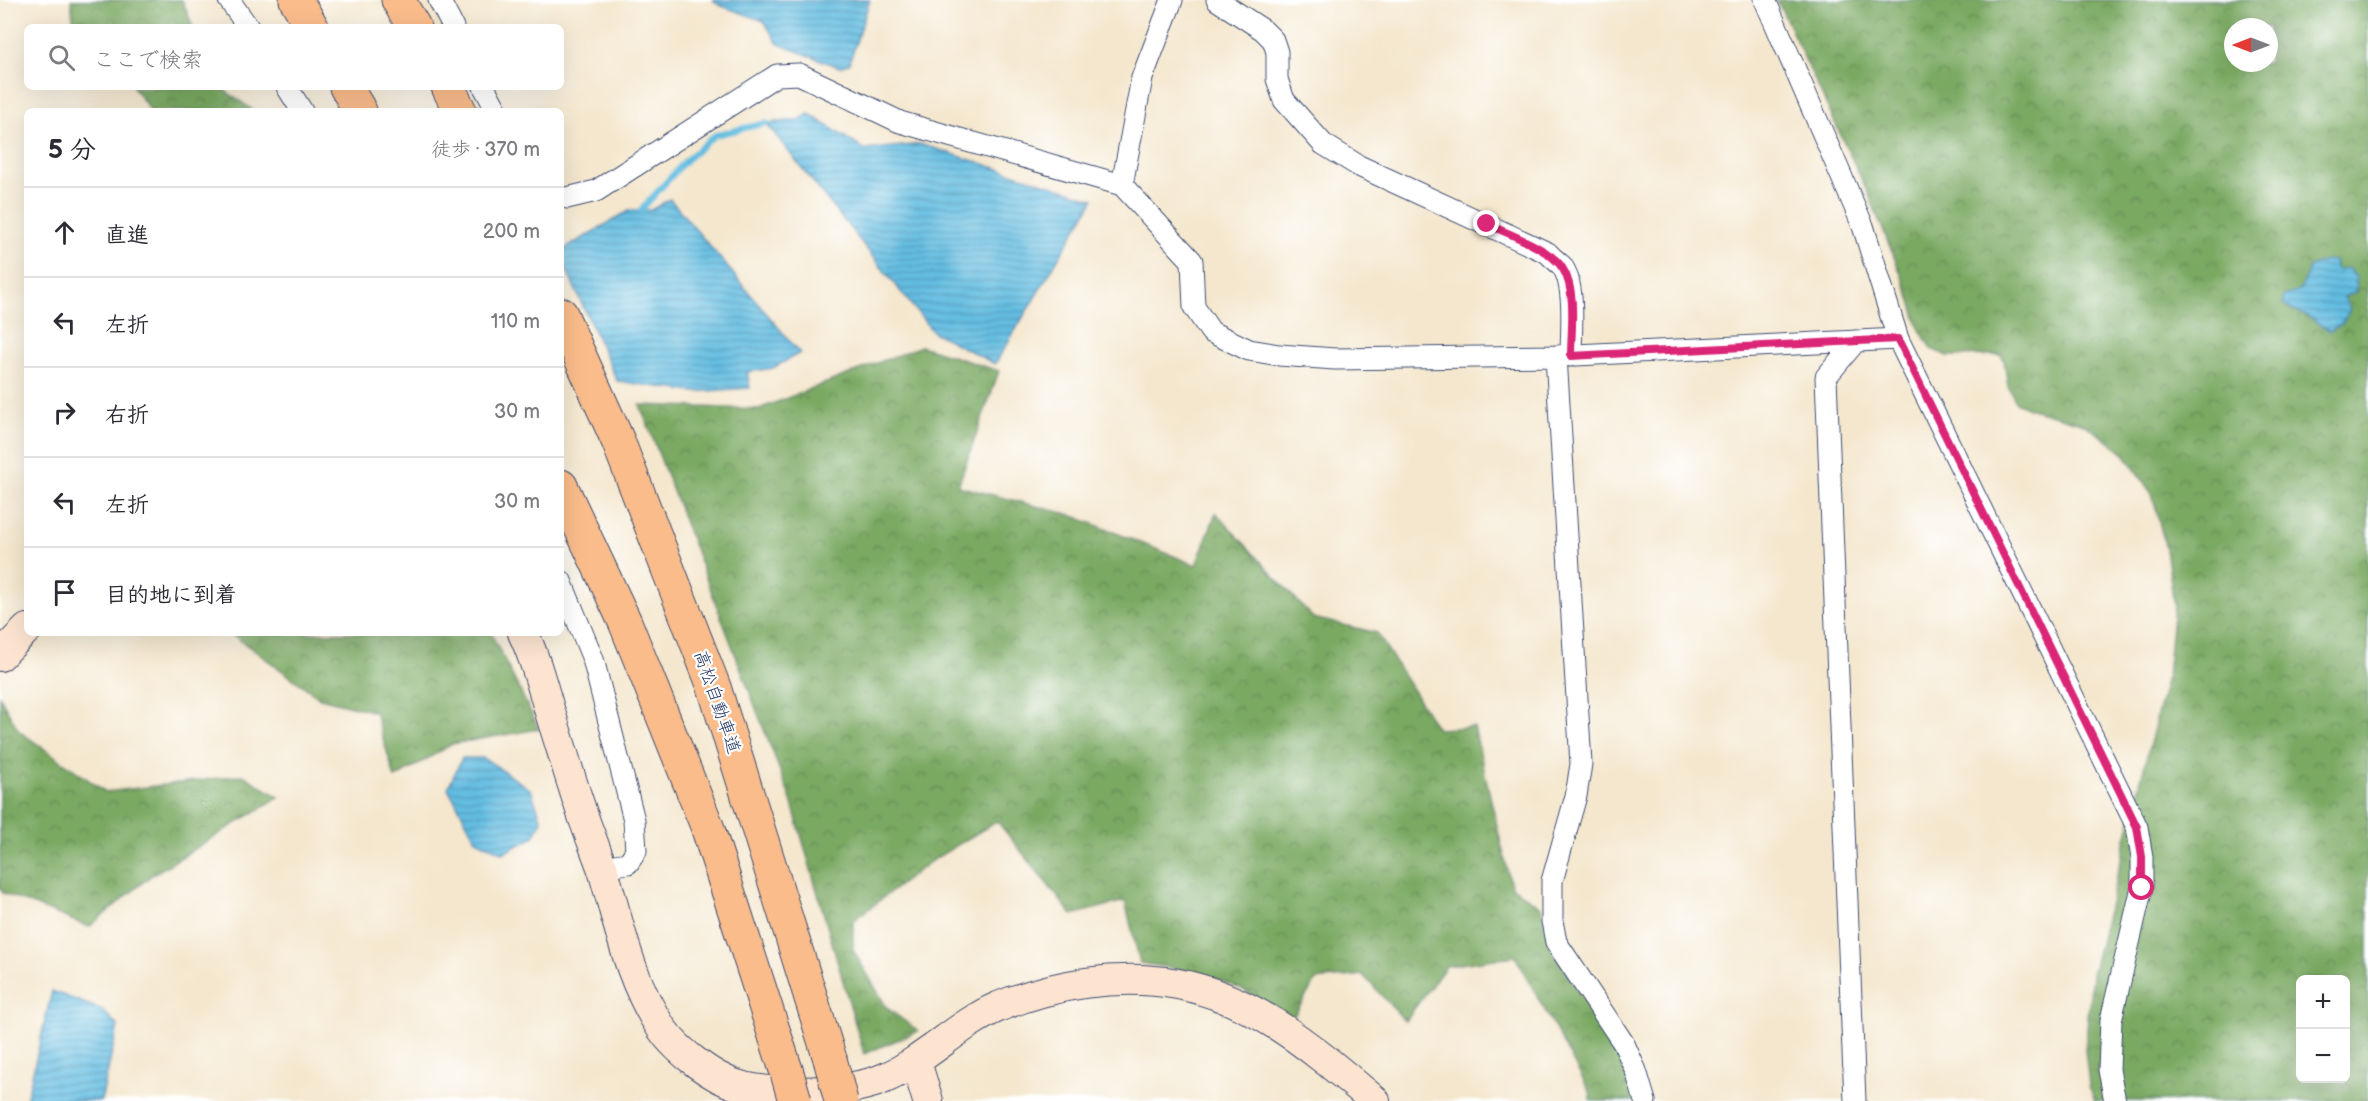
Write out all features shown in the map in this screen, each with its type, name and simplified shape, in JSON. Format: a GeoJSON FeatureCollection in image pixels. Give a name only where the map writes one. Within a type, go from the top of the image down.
{"type":"FeatureCollection","features":[{"type":"Feature","properties":{"kind":"highway"},"geometry":{"type":"LineString","coordinates":[[296,0],[310,24]]}},
{"type":"Feature","properties":{"kind":"highway"},"geometry":{"type":"LineString","coordinates":[[398,0],[412,24]]}},
{"type":"Feature","properties":{"kind":"highway"},"geometry":{"type":"LineString","coordinates":[[348,90],[358,108]]}},
{"type":"Feature","properties":{"kind":"highway"},"geometry":{"type":"LineString","coordinates":[[450,90],[458,108]]}},
{"type":"Feature","properties":{"kind":"highway","name":"高松自動車道"},"geometry":{"type":"LineString","coordinates":[[564,321],[618,441],[714,687],[830,1059],[841,1101]]}},
{"type":"Feature","properties":{"kind":"highway"},"geometry":{"type":"LineString","coordinates":[[564,492],[625,622],[707,826],[791,1087]]}},
{"type":"Feature","properties":{"kind":"street"},"geometry":{"type":"LineString","coordinates":[[229,0],[246,24]]}},
{"type":"Feature","properties":{"kind":"street"},"geometry":{"type":"LineString","coordinates":[[439,0],[451,24]]}},
{"type":"Feature","properties":{"kind":"street"},"geometry":{"type":"LineString","coordinates":[[1122,184],[1142,78],[1172,0]]}},
{"type":"Feature","properties":{"kind":"street"},"geometry":{"type":"LineString","coordinates":[[1217,0],[1263,30],[1273,40],[1277,52],[1277,79],[1284,100],[1323,144],[1359,166],[1548,254],[1562,267],[1568,280],[1571,302],[1563,356],[1581,764],[1576,796],[1552,881],[1552,921],[1556,942],[1624,1044],[1636,1071],[1645,1101]]}},
{"type":"Feature","properties":{"kind":"street"},"geometry":{"type":"LineString","coordinates":[[1764,0],[1863,226],[1898,339],[2137,827],[2142,857],[2142,888],[2111,1020],[2109,1070],[2115,1101]]}},
{"type":"Feature","properties":{"kind":"street"},"geometry":{"type":"LineString","coordinates":[[564,198],[596,191],[777,75],[799,74],[900,122],[1122,184],[1192,261],[1194,307],[1211,332],[1249,350],[1279,355],[1335,359],[1563,356],[1898,339]]}},
{"type":"Feature","properties":{"kind":"street"},"geometry":{"type":"LineString","coordinates":[[289,90],[300,108]]}},
{"type":"Feature","properties":{"kind":"street"},"geometry":{"type":"LineString","coordinates":[[486,90],[495,108]]}},
{"type":"Feature","properties":{"kind":"street"},"geometry":{"type":"LineString","coordinates":[[1855,1101],[1826,377],[1856,341]]}},
{"type":"Feature","properties":{"kind":"street"},"geometry":{"type":"LineString","coordinates":[[564,588],[593,658],[634,820],[636,851],[628,863],[602,867]]}},
{"type":"Feature","properties":{"kind":"street"},"geometry":{"type":"LineString","coordinates":[[0,656],[24,632]]}},
{"type":"Feature","properties":{"kind":"street"},"geometry":{"type":"LineString","coordinates":[[524,636],[602,867],[617,923],[643,999],[664,1033],[697,1065],[739,1086],[783,1091],[830,1091],[882,1079],[916,1062],[995,1009],[1034,994],[1070,985],[1132,980],[1177,984],[1209,992],[1268,1018],[1305,1042],[1375,1101]]}},
{"type":"Feature","properties":{"kind":"street"},"geometry":{"type":"LineString","coordinates":[[916,1062],[928,1101]]}},
{"type":"Feature","properties":{"kind":"green space"},"geometry":{"type":"Polygon","coordinates":[[[71,0],[182,0],[192,24],[74,24],[71,0]]]}},
{"type":"Feature","properties":{"kind":"green space"},"geometry":{"type":"Polygon","coordinates":[[[1777,0],[2368,0],[2368,1101],[2095,1101],[2089,1086],[2085,1049],[2092,975],[2167,676],[2174,605],[2166,549],[2152,494],[2125,455],[2082,423],[2031,409],[2016,402],[2008,386],[2004,360],[2001,355],[1948,356],[1931,349],[1919,328],[1909,294],[1868,193],[1777,0]]]}},
{"type":"Feature","properties":{"kind":"green space"},"geometry":{"type":"Polygon","coordinates":[[[135,90],[224,90],[250,108],[149,108],[135,90]]]}},
{"type":"Feature","properties":{"kind":"green space"},"geometry":{"type":"Polygon","coordinates":[[[921,346],[999,371],[958,486],[1071,515],[1196,565],[1216,513],[1313,618],[1377,633],[1437,729],[1474,727],[1511,886],[1541,907],[1551,949],[1615,1046],[1636,1101],[1590,1101],[1591,1094],[1515,956],[1446,966],[1405,1021],[1363,975],[1316,980],[1293,1017],[1243,990],[1202,973],[1140,963],[1125,901],[1072,915],[997,821],[931,861],[853,921],[853,950],[887,1008],[918,1031],[864,1054],[791,800],[640,405],[759,409],[921,346]]]}},
{"type":"Feature","properties":{"kind":"green space"},"geometry":{"type":"Polygon","coordinates":[[[234,636],[492,636],[539,729],[452,744],[395,778],[375,712],[320,698],[234,636]]]}},
{"type":"Feature","properties":{"kind":"green space"},"geometry":{"type":"Polygon","coordinates":[[[0,697],[19,731],[106,792],[243,775],[279,797],[152,875],[89,927],[3,893],[0,888],[0,697]]]}},
{"type":"Feature","properties":{"kind":"water"},"geometry":{"type":"Polygon","coordinates":[[[713,0],[870,0],[849,64],[839,67],[778,44],[764,21],[719,5],[713,0]]]}},
{"type":"Feature","properties":{"kind":"water"},"geometry":{"type":"Polygon","coordinates":[[[809,114],[865,150],[921,144],[1094,199],[995,364],[933,332],[766,123],[799,120],[809,114]]]}},
{"type":"Feature","properties":{"kind":"water"},"geometry":{"type":"Polygon","coordinates":[[[670,199],[800,353],[773,368],[747,372],[750,388],[693,392],[617,381],[564,265],[564,249],[630,210],[651,210],[670,199]]]}},
{"type":"Feature","properties":{"kind":"water"},"geometry":{"type":"Polygon","coordinates":[[[2326,260],[2334,261],[2336,270],[2349,268],[2356,278],[2357,291],[2344,297],[2350,309],[2343,323],[2330,331],[2307,316],[2283,305],[2284,296],[2299,291],[2310,267],[2326,260]]]}},
{"type":"Feature","properties":{"kind":"water"},"geometry":{"type":"Polygon","coordinates":[[[462,758],[484,758],[531,790],[542,821],[533,838],[503,853],[476,840],[448,788],[462,758]]]}},
{"type":"Feature","properties":{"kind":"water"},"geometry":{"type":"Polygon","coordinates":[[[52,991],[102,1010],[118,1026],[101,1101],[26,1101],[52,991]]]}},
{"type":"Feature","properties":{"kind":"waterway"},"geometry":{"type":"LineString","coordinates":[[641,210],[686,160],[715,135],[766,123]]}},
{"type":"Feature","properties":{"kind":"route"},"geometry":{"type":"LineString","coordinates":[[1487,224],[1548,254],[1562,267],[1568,280],[1571,302],[1571,356],[1898,339],[2137,827],[2142,857],[2142,888]]}}]}
